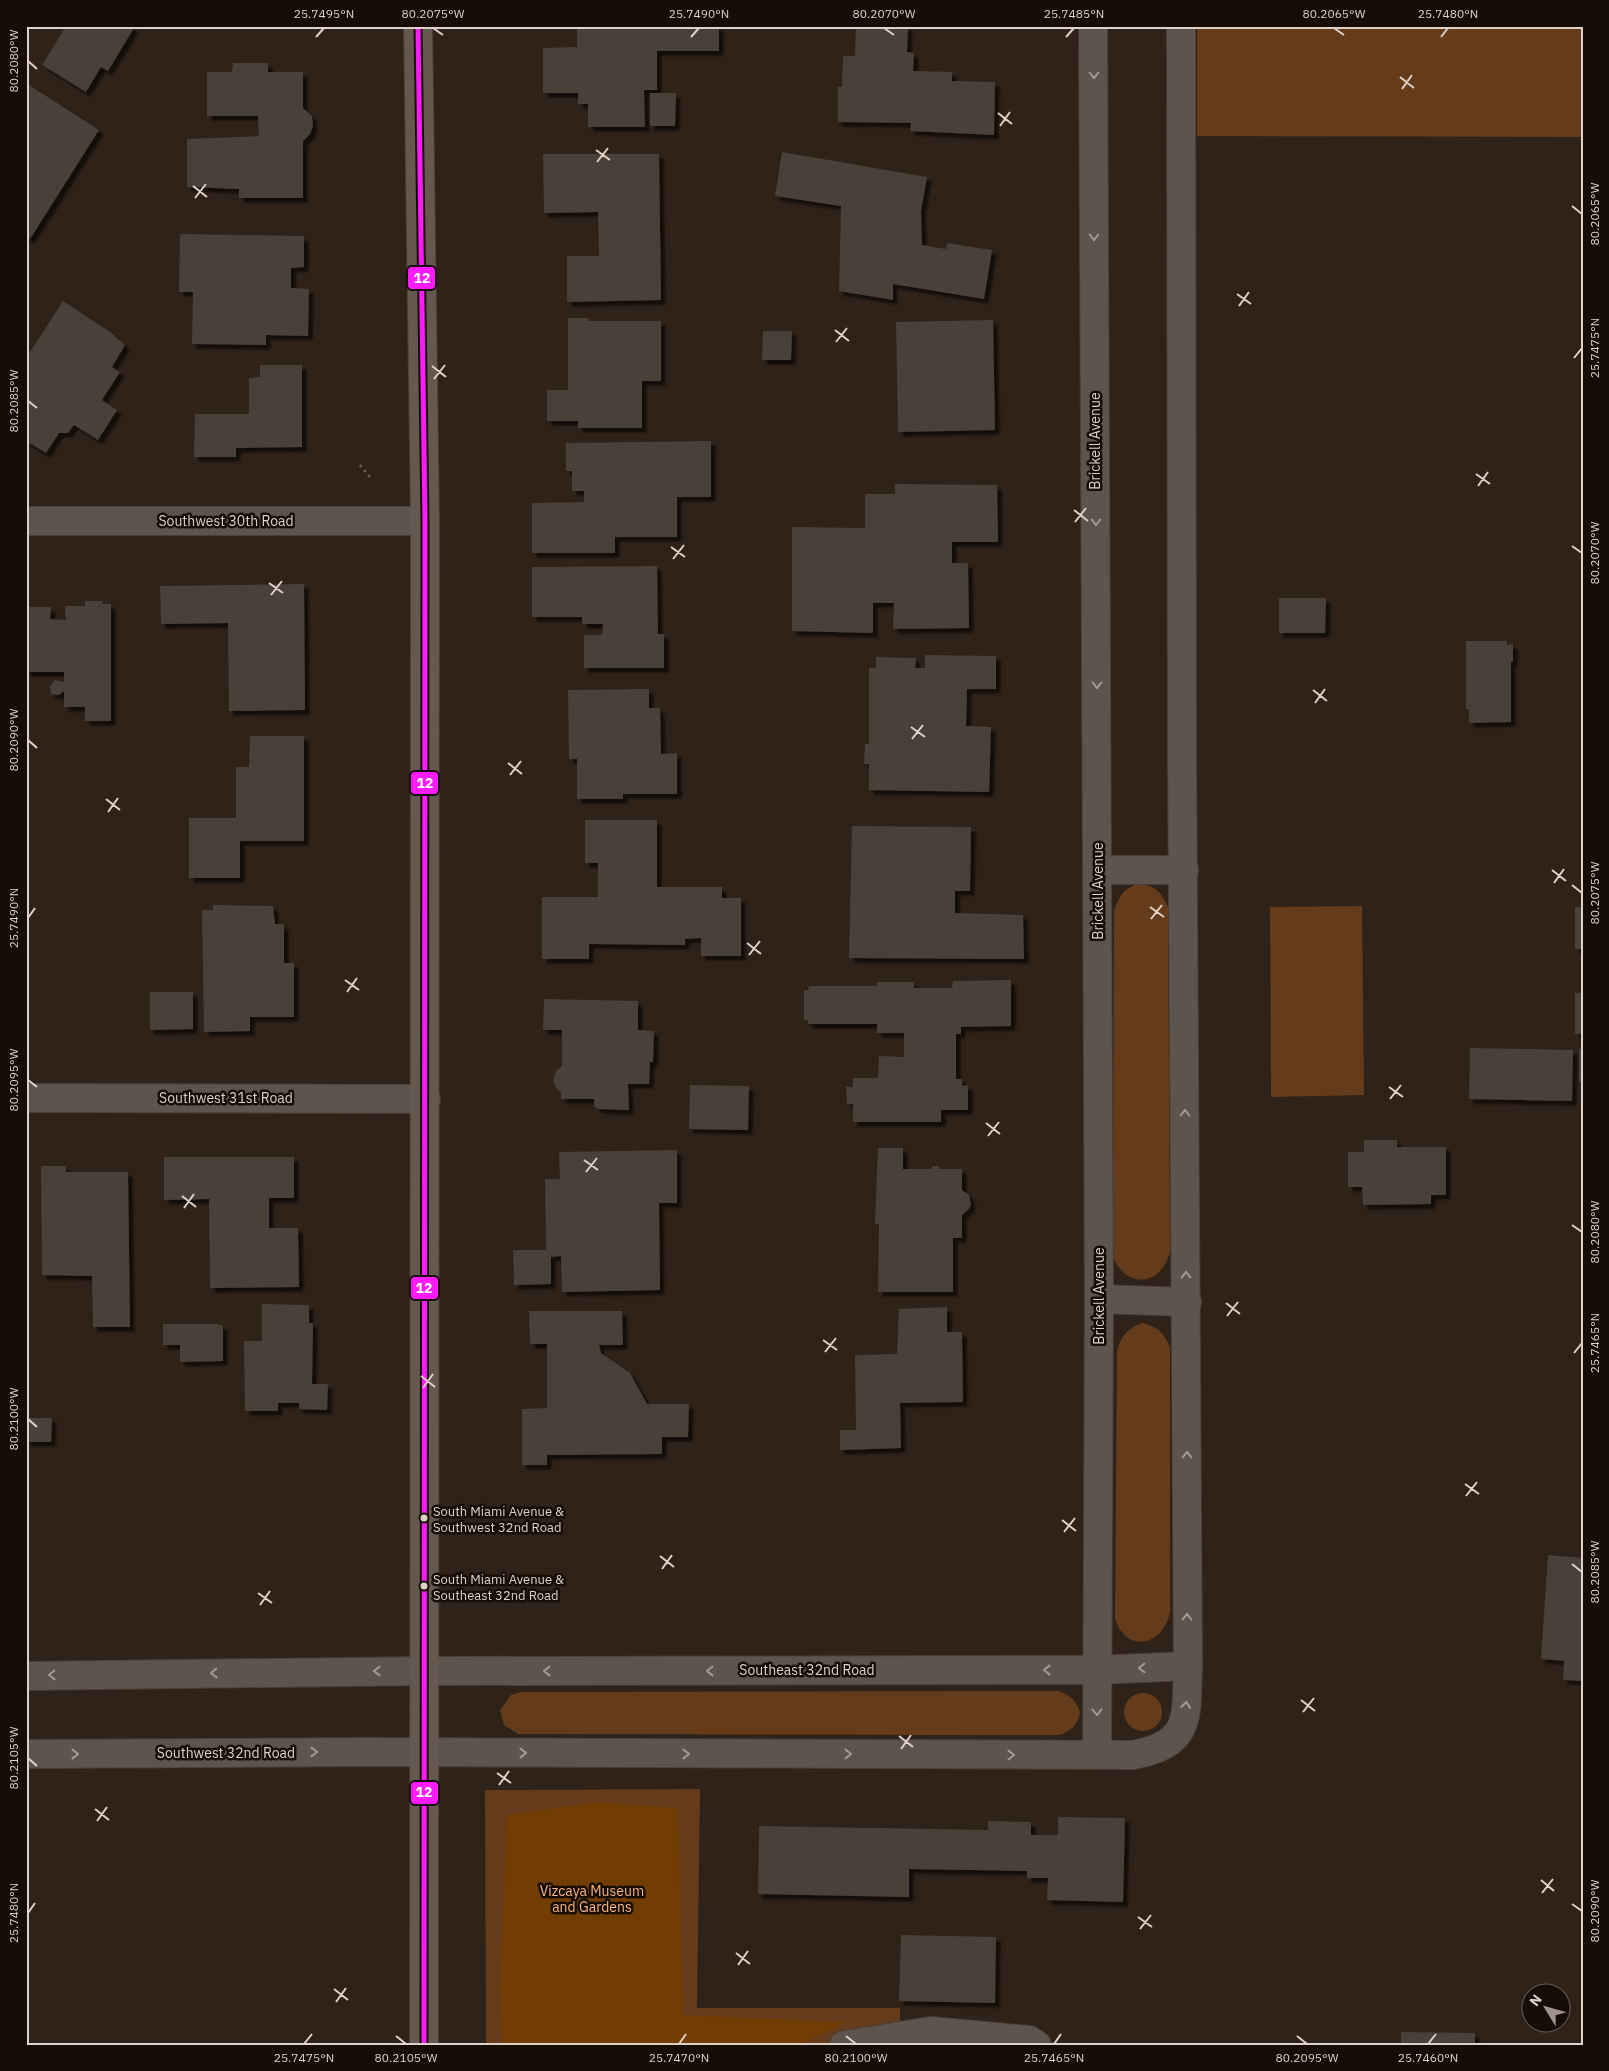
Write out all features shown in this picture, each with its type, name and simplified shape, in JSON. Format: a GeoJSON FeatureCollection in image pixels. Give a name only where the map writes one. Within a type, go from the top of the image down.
{"type":"FeatureCollection","features":[{"type":"Feature","properties":{"kind":"main road"},"geometry":{"type":"LineString","coordinates":[[418,26],[425,521],[424,2045]]}},
{"type":"Feature","properties":{"kind":"street","name":"Brickell Avenue"},"geometry":{"type":"LineString","coordinates":[[1093,26],[1099,1299],[1097,1755]]}},
{"type":"Feature","properties":{"kind":"street"},"geometry":{"type":"LineString","coordinates":[[425,1752],[1132,1755],[1155,1751],[1172,1741],[1182,1726],[1187,1709],[1188,1666],[1182,751],[1181,26]]}},
{"type":"Feature","properties":{"kind":"street","name":"Southwest 30th Road"},"geometry":{"type":"LineString","coordinates":[[26,521],[425,521]]}},
{"type":"Feature","properties":{"kind":"street"},"geometry":{"type":"LineString","coordinates":[[1098,870],[1184,870]]}},
{"type":"Feature","properties":{"kind":"street","name":"Southwest 31st Road"},"geometry":{"type":"LineString","coordinates":[[26,1098],[426,1099]]}},
{"type":"Feature","properties":{"kind":"street"},"geometry":{"type":"LineString","coordinates":[[1099,1299],[1187,1302]]}},
{"type":"Feature","properties":{"kind":"street","name":"Southeast 32nd Road"},"geometry":{"type":"LineString","coordinates":[[425,1671],[1096,1670],[1188,1666]]}},
{"type":"Feature","properties":{"kind":"street"},"geometry":{"type":"LineString","coordinates":[[26,1676],[425,1671]]}},
{"type":"Feature","properties":{"kind":"street","name":"Southwest 32nd Road"},"geometry":{"type":"LineString","coordinates":[[26,1754],[425,1752]]}},
{"type":"Feature","properties":{"kind":"street"},"geometry":{"type":"LineString","coordinates":[[844,2045],[931,2031],[1029,2040],[1038,2045]]}},
{"type":"Feature","properties":{"kind":"path"},"geometry":{"type":"LineString","coordinates":[[360,465],[370,477]]}},
{"type":"Feature","properties":{"kind":"green space"},"geometry":{"type":"Polygon","coordinates":[[[1197,26],[1583,26],[1583,137],[1197,136],[1197,26]]]}},
{"type":"Feature","properties":{"kind":"green space"},"geometry":{"type":"Polygon","coordinates":[[[1140,883],[1150,886],[1157,891],[1163,897],[1168,907],[1170,1251],[1166,1263],[1160,1271],[1144,1280],[1135,1279],[1127,1275],[1119,1268],[1113,1257],[1114,911],[1123,893],[1130,887],[1140,883]]]}},
{"type":"Feature","properties":{"kind":"green space"},"geometry":{"type":"Polygon","coordinates":[[[1362,906],[1364,1095],[1271,1097],[1270,907],[1362,906]]]}},
{"type":"Feature","properties":{"kind":"green space"},"geometry":{"type":"Polygon","coordinates":[[[1142,1323],[1160,1331],[1170,1348],[1170,1613],[1160,1633],[1144,1642],[1128,1637],[1120,1630],[1115,1619],[1117,1351],[1120,1341],[1125,1334],[1142,1323]]]}},
{"type":"Feature","properties":{"kind":"green space"},"geometry":{"type":"Polygon","coordinates":[[[1058,1691],[1072,1698],[1080,1712],[1078,1721],[1073,1727],[1059,1735],[518,1734],[504,1725],[500,1710],[511,1695],[521,1692],[1058,1691]]]}},
{"type":"Feature","properties":{"kind":"green space"},"geometry":{"type":"Polygon","coordinates":[[[1143,1693],[1157,1698],[1162,1712],[1157,1726],[1143,1731],[1129,1726],[1124,1712],[1129,1698],[1143,1693]]]}},
{"type":"Feature","properties":{"kind":"green space","name":"Vizcaya Museum and Gardens"},"geometry":{"type":"Polygon","coordinates":[[[700,1789],[697,2008],[900,2008],[900,2045],[486,2045],[485,1790],[700,1789]]]}},
{"type":"Feature","properties":{"kind":"green space","name":"Vizcaya Museum and Gardens"},"geometry":{"type":"Polygon","coordinates":[[[597,1802],[678,1808],[683,2015],[846,2022],[799,2045],[502,2045],[500,1986],[507,1815],[597,1802]]]}},
{"type":"Feature","properties":{"kind":"building"},"geometry":{"type":"Polygon","coordinates":[[[66,26],[130,26],[134,28],[108,71],[101,67],[86,92],[42,65],[66,26]]]}},
{"type":"Feature","properties":{"kind":"building"},"geometry":{"type":"Polygon","coordinates":[[[577,26],[719,26],[719,51],[657,51],[657,90],[644,90],[645,127],[588,127],[588,104],[578,104],[578,93],[543,93],[543,48],[577,47],[577,26]]]}},
{"type":"Feature","properties":{"kind":"building"},"geometry":{"type":"Polygon","coordinates":[[[856,26],[908,26],[907,52],[914,53],[913,71],[952,72],[952,81],[995,82],[994,135],[910,131],[911,123],[838,122],[838,87],[842,87],[843,56],[855,56],[856,26]]]}},
{"type":"Feature","properties":{"kind":"building"},"geometry":{"type":"Polygon","coordinates":[[[233,63],[268,63],[268,72],[303,72],[303,108],[312,116],[313,126],[310,134],[303,141],[303,198],[239,198],[239,189],[187,187],[187,139],[259,136],[258,116],[207,116],[207,72],[232,72],[233,63]]]}},
{"type":"Feature","properties":{"kind":"building"},"geometry":{"type":"Polygon","coordinates":[[[29,85],[99,130],[30,239],[26,237],[26,90],[29,85]]]}},
{"type":"Feature","properties":{"kind":"building"},"geometry":{"type":"Polygon","coordinates":[[[650,93],[676,93],[675,126],[650,126],[650,93]]]}},
{"type":"Feature","properties":{"kind":"building"},"geometry":{"type":"Polygon","coordinates":[[[782,152],[927,177],[921,211],[922,245],[946,249],[947,243],[992,250],[984,299],[893,284],[893,300],[839,291],[841,206],[775,196],[782,152]]]}},
{"type":"Feature","properties":{"kind":"building"},"geometry":{"type":"Polygon","coordinates":[[[543,154],[659,154],[661,300],[567,302],[567,256],[599,256],[598,212],[544,213],[543,154]]]}},
{"type":"Feature","properties":{"kind":"building"},"geometry":{"type":"Polygon","coordinates":[[[180,234],[304,236],[304,267],[291,268],[291,288],[309,289],[308,336],[266,335],[266,345],[192,344],[193,292],[179,292],[180,234]]]}},
{"type":"Feature","properties":{"kind":"building"},"geometry":{"type":"Polygon","coordinates":[[[63,301],[110,332],[125,345],[112,367],[120,372],[102,400],[117,410],[98,440],[74,425],[68,433],[59,433],[46,453],[26,441],[26,358],[63,301]]]}},
{"type":"Feature","properties":{"kind":"building"},"geometry":{"type":"Polygon","coordinates":[[[568,318],[589,318],[588,321],[661,321],[661,381],[642,381],[642,428],[578,428],[578,421],[547,421],[547,390],[568,390],[568,318]]]}},
{"type":"Feature","properties":{"kind":"building"},"geometry":{"type":"Polygon","coordinates":[[[993,320],[995,430],[898,432],[896,322],[993,320]]]}},
{"type":"Feature","properties":{"kind":"building"},"geometry":{"type":"Polygon","coordinates":[[[763,331],[792,331],[791,360],[762,360],[763,331]]]}},
{"type":"Feature","properties":{"kind":"building"},"geometry":{"type":"Polygon","coordinates":[[[260,365],[302,365],[302,447],[236,448],[236,457],[194,457],[195,414],[249,414],[249,378],[260,377],[260,365]]]}},
{"type":"Feature","properties":{"kind":"building"},"geometry":{"type":"Polygon","coordinates":[[[711,441],[711,497],[677,497],[677,537],[615,537],[615,553],[532,553],[532,503],[584,502],[584,491],[572,491],[572,471],[566,471],[566,443],[711,441]]]}},
{"type":"Feature","properties":{"kind":"building"},"geometry":{"type":"Polygon","coordinates":[[[895,484],[997,485],[998,542],[952,542],[952,563],[968,563],[969,628],[893,629],[894,603],[873,603],[873,633],[792,631],[792,527],[865,528],[865,494],[895,494],[895,484]]]}},
{"type":"Feature","properties":{"kind":"building"},"geometry":{"type":"Polygon","coordinates":[[[657,566],[658,634],[664,634],[664,668],[584,668],[584,635],[602,635],[603,624],[582,624],[582,617],[532,617],[532,567],[657,566]]]}},
{"type":"Feature","properties":{"kind":"building"},"geometry":{"type":"Polygon","coordinates":[[[304,584],[305,710],[229,711],[228,623],[161,624],[160,586],[304,584]]]}},
{"type":"Feature","properties":{"kind":"building"},"geometry":{"type":"Polygon","coordinates":[[[1279,598],[1326,598],[1325,633],[1279,633],[1279,598]]]}},
{"type":"Feature","properties":{"kind":"building"},"geometry":{"type":"Polygon","coordinates":[[[85,601],[103,601],[102,604],[111,604],[111,721],[85,721],[85,707],[64,707],[64,691],[59,695],[51,694],[50,686],[55,680],[64,682],[64,672],[26,672],[26,607],[51,607],[50,619],[66,620],[65,606],[85,606],[85,601]]]}},
{"type":"Feature","properties":{"kind":"building"},"geometry":{"type":"Polygon","coordinates":[[[1466,641],[1507,641],[1507,645],[1513,644],[1513,662],[1511,662],[1511,722],[1469,723],[1469,709],[1466,709],[1466,641]]]}},
{"type":"Feature","properties":{"kind":"building"},"geometry":{"type":"Polygon","coordinates":[[[925,655],[996,656],[996,689],[967,689],[966,726],[991,727],[989,792],[869,790],[869,764],[864,764],[865,744],[869,744],[869,668],[876,668],[876,657],[916,658],[915,668],[925,668],[925,655]]]}},
{"type":"Feature","properties":{"kind":"building"},"geometry":{"type":"Polygon","coordinates":[[[649,689],[649,708],[660,708],[661,754],[677,753],[677,794],[623,794],[623,799],[577,799],[577,759],[569,759],[568,690],[649,689]]]}},
{"type":"Feature","properties":{"kind":"building"},"geometry":{"type":"Polygon","coordinates":[[[250,736],[304,736],[304,841],[240,841],[240,878],[189,878],[189,818],[236,818],[236,767],[249,767],[250,736]]]}},
{"type":"Feature","properties":{"kind":"building"},"geometry":{"type":"Polygon","coordinates":[[[585,820],[657,820],[657,887],[722,887],[722,898],[741,898],[741,956],[701,956],[701,938],[685,939],[685,945],[589,944],[589,959],[542,959],[542,897],[598,897],[598,863],[585,863],[585,820]]]}},
{"type":"Feature","properties":{"kind":"building"},"geometry":{"type":"Polygon","coordinates":[[[852,826],[971,827],[970,891],[955,891],[955,913],[1023,915],[1024,959],[849,958],[852,826]]]}},
{"type":"Feature","properties":{"kind":"building"},"geometry":{"type":"Polygon","coordinates":[[[213,905],[273,906],[275,924],[284,924],[284,963],[294,963],[294,1017],[250,1017],[250,1031],[204,1032],[202,910],[213,910],[213,905]]]}},
{"type":"Feature","properties":{"kind":"building"},"geometry":{"type":"Polygon","coordinates":[[[1575,907],[1583,907],[1583,949],[1575,949],[1575,907]]]}},
{"type":"Feature","properties":{"kind":"building"},"geometry":{"type":"Polygon","coordinates":[[[1011,980],[1011,1026],[961,1027],[961,1034],[956,1034],[956,1079],[962,1079],[962,1086],[968,1085],[968,1110],[941,1110],[941,1122],[853,1122],[853,1104],[847,1104],[846,1087],[853,1087],[853,1078],[878,1078],[879,1056],[904,1057],[904,1033],[877,1033],[877,1024],[808,1024],[808,1020],[804,1020],[804,990],[808,990],[809,986],[877,986],[877,982],[914,982],[914,988],[952,988],[953,981],[1011,980]]]}},
{"type":"Feature","properties":{"kind":"building"},"geometry":{"type":"Polygon","coordinates":[[[150,992],[193,992],[193,1029],[150,1030],[150,992]]]}},
{"type":"Feature","properties":{"kind":"building"},"geometry":{"type":"Polygon","coordinates":[[[1575,993],[1583,993],[1583,1034],[1575,1034],[1575,993]]]}},
{"type":"Feature","properties":{"kind":"building"},"geometry":{"type":"Polygon","coordinates":[[[544,999],[638,1001],[638,1030],[654,1031],[653,1062],[650,1062],[649,1084],[628,1084],[629,1110],[598,1109],[594,1106],[594,1099],[561,1099],[561,1093],[553,1081],[556,1071],[562,1066],[562,1030],[543,1030],[544,999]]]}},
{"type":"Feature","properties":{"kind":"building"},"geometry":{"type":"Polygon","coordinates":[[[1470,1048],[1573,1050],[1572,1101],[1469,1099],[1470,1048]]]}},
{"type":"Feature","properties":{"kind":"building"},"geometry":{"type":"Polygon","coordinates":[[[1579,1049],[1583,1049],[1583,1082],[1579,1082],[1579,1049]]]}},
{"type":"Feature","properties":{"kind":"building"},"geometry":{"type":"Polygon","coordinates":[[[690,1085],[749,1086],[748,1130],[689,1129],[690,1085]]]}},
{"type":"Feature","properties":{"kind":"building"},"geometry":{"type":"Polygon","coordinates":[[[1364,1140],[1397,1140],[1397,1147],[1446,1147],[1446,1195],[1431,1195],[1431,1204],[1363,1205],[1362,1187],[1348,1187],[1348,1152],[1364,1152],[1364,1140]]]}},
{"type":"Feature","properties":{"kind":"building"},"geometry":{"type":"Polygon","coordinates":[[[878,1148],[903,1148],[903,1169],[932,1169],[932,1166],[939,1166],[939,1169],[962,1169],[962,1190],[969,1195],[971,1204],[969,1209],[962,1215],[962,1238],[953,1238],[953,1292],[878,1292],[879,1224],[875,1224],[878,1148]]]}},
{"type":"Feature","properties":{"kind":"building"},"geometry":{"type":"Polygon","coordinates":[[[677,1150],[677,1203],[659,1203],[660,1290],[562,1292],[561,1256],[551,1257],[551,1284],[514,1285],[513,1250],[546,1250],[545,1179],[560,1179],[559,1152],[677,1150]]]}},
{"type":"Feature","properties":{"kind":"building"},"geometry":{"type":"Polygon","coordinates":[[[164,1157],[294,1157],[294,1198],[269,1198],[269,1228],[298,1228],[299,1287],[210,1288],[209,1199],[164,1200],[164,1157]]]}},
{"type":"Feature","properties":{"kind":"building"},"geometry":{"type":"Polygon","coordinates":[[[41,1166],[66,1166],[66,1172],[128,1172],[130,1327],[93,1327],[92,1276],[42,1275],[41,1166]]]}},
{"type":"Feature","properties":{"kind":"building"},"geometry":{"type":"Polygon","coordinates":[[[262,1304],[309,1305],[309,1323],[313,1323],[312,1384],[328,1384],[327,1410],[299,1409],[299,1403],[278,1403],[278,1411],[245,1411],[244,1341],[262,1341],[262,1304]]]}},
{"type":"Feature","properties":{"kind":"building"},"geometry":{"type":"Polygon","coordinates":[[[947,1307],[947,1332],[962,1332],[963,1402],[900,1403],[901,1448],[840,1450],[840,1430],[856,1430],[855,1355],[897,1354],[899,1309],[947,1307]]]}},
{"type":"Feature","properties":{"kind":"building"},"geometry":{"type":"Polygon","coordinates":[[[529,1311],[622,1311],[623,1345],[599,1345],[601,1353],[630,1373],[647,1404],[689,1404],[688,1437],[662,1437],[662,1454],[547,1455],[547,1465],[522,1465],[522,1409],[547,1408],[547,1344],[530,1344],[529,1311]]]}},
{"type":"Feature","properties":{"kind":"building"},"geometry":{"type":"Polygon","coordinates":[[[163,1324],[217,1324],[223,1326],[223,1361],[180,1362],[180,1345],[163,1345],[163,1324]]]}},
{"type":"Feature","properties":{"kind":"building"},"geometry":{"type":"Polygon","coordinates":[[[26,1418],[52,1418],[51,1442],[26,1442],[26,1418]]]}},
{"type":"Feature","properties":{"kind":"building"},"geometry":{"type":"Polygon","coordinates":[[[1548,1555],[1583,1558],[1583,1681],[1563,1680],[1564,1661],[1541,1659],[1548,1555]]]}},
{"type":"Feature","properties":{"kind":"building"},"geometry":{"type":"Polygon","coordinates":[[[1058,1817],[1125,1818],[1123,1902],[1047,1900],[1048,1878],[1027,1878],[1027,1871],[909,1869],[909,1897],[758,1894],[759,1826],[988,1830],[988,1821],[1031,1822],[1031,1835],[1058,1835],[1058,1817]]]}},
{"type":"Feature","properties":{"kind":"building"},"geometry":{"type":"Polygon","coordinates":[[[901,1935],[996,1937],[995,2003],[899,2001],[901,1935]]]}},
{"type":"Feature","properties":{"kind":"building"},"geometry":{"type":"Polygon","coordinates":[[[1401,2032],[1475,2033],[1475,2045],[1401,2045],[1401,2032]]]}},
{"type":"Feature","properties":{"kind":"transit line","name":"12"},"geometry":{"type":"LineString","coordinates":[[418,26],[425,521],[424,2045]]}},
{"type":"Feature","properties":{"kind":"place","name":"South Miami Avenue & Southwest 32nd Road"},"geometry":{"type":"Point","coordinates":[424,1518]}},
{"type":"Feature","properties":{"kind":"place","name":"South Miami Avenue & Southeast 32nd Road"},"geometry":{"type":"Point","coordinates":[424,1586]}}]}
